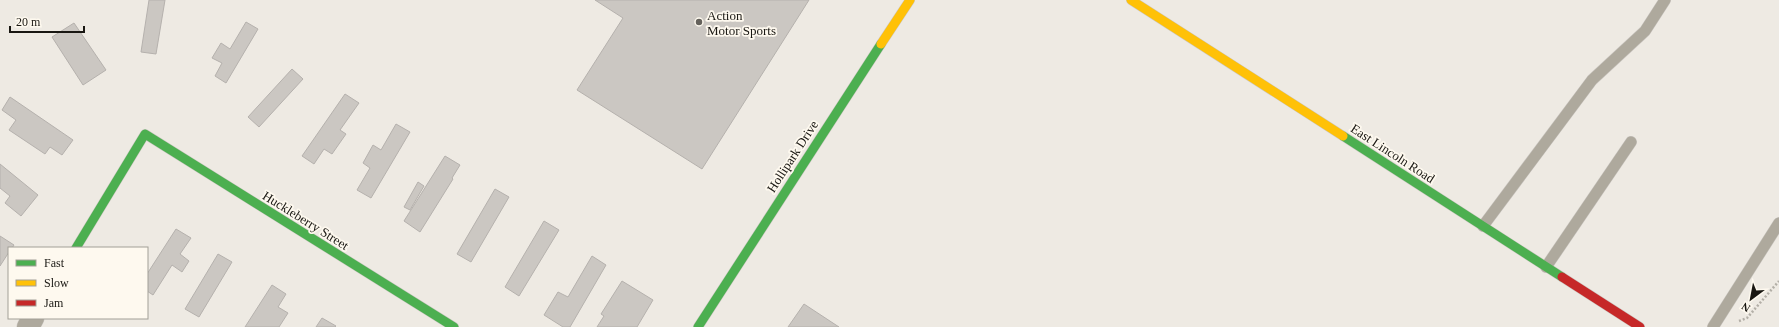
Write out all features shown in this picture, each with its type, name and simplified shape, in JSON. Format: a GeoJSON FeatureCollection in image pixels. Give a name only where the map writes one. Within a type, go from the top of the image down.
{"type":"FeatureCollection","features":[{"type":"Feature","properties":{"kind":"street","name":"Hollipark Drive"},"geometry":{"type":"LineString","coordinates":[[698,327],[910,0]]}},
{"type":"Feature","properties":{"kind":"street","name":"East Lincoln Road"},"geometry":{"type":"LineString","coordinates":[[1132,0],[1640,327]]}},
{"type":"Feature","properties":{"kind":"street","name":"Huckleberry Street"},"geometry":{"type":"LineString","coordinates":[[77,247],[145,134],[454,327]]}},
{"type":"Feature","properties":{"kind":"lane"},"geometry":{"type":"LineString","coordinates":[[1483,226],[1592,80],[1645,31],[1665,0]]}},
{"type":"Feature","properties":{"kind":"lane"},"geometry":{"type":"LineString","coordinates":[[1546,267],[1631,142]]}},
{"type":"Feature","properties":{"kind":"lane"},"geometry":{"type":"LineString","coordinates":[[1716,322],[1779,223]]}},
{"type":"Feature","properties":{"kind":"path"},"geometry":{"type":"LineString","coordinates":[[1716,322],[1733,322],[1747,318],[1779,281]]}},
{"type":"Feature","properties":{"kind":"building"},"geometry":{"type":"Polygon","coordinates":[[[149,0],[165,0],[156,54],[141,52],[149,0]]]}},
{"type":"Feature","properties":{"kind":"building"},"geometry":{"type":"Polygon","coordinates":[[[595,0],[809,0],[702,169],[577,90],[623,18],[595,0]]]}},
{"type":"Feature","properties":{"kind":"building"},"geometry":{"type":"Polygon","coordinates":[[[246,22],[258,29],[226,83],[215,76],[222,63],[212,58],[221,43],[230,49],[246,22]]]}},
{"type":"Feature","properties":{"kind":"building"},"geometry":{"type":"Polygon","coordinates":[[[74,23],[106,70],[83,85],[52,37],[74,23]]]}},
{"type":"Feature","properties":{"kind":"building"},"geometry":{"type":"Polygon","coordinates":[[[292,69],[303,79],[259,127],[248,117],[292,69]]]}},
{"type":"Feature","properties":{"kind":"building"},"geometry":{"type":"Polygon","coordinates":[[[345,94],[359,103],[340,130],[346,134],[332,154],[324,149],[314,164],[302,156],[345,94]]]}},
{"type":"Feature","properties":{"kind":"building"},"geometry":{"type":"Polygon","coordinates":[[[10,97],[73,140],[62,155],[50,147],[45,154],[9,130],[16,120],[2,110],[10,97]]]}},
{"type":"Feature","properties":{"kind":"building"},"geometry":{"type":"Polygon","coordinates":[[[396,124],[410,132],[371,198],[357,190],[370,168],[363,163],[373,145],[381,150],[396,124]]]}},
{"type":"Feature","properties":{"kind":"building"},"geometry":{"type":"Polygon","coordinates":[[[445,156],[460,165],[420,232],[404,221],[445,156]]]}},
{"type":"Feature","properties":{"kind":"building"},"geometry":{"type":"Polygon","coordinates":[[[0,164],[38,195],[21,216],[5,203],[10,196],[0,188],[0,164]]]}},
{"type":"Feature","properties":{"kind":"building"},"geometry":{"type":"Polygon","coordinates":[[[418,182],[424,186],[410,210],[404,207],[418,182]]]}},
{"type":"Feature","properties":{"kind":"building"},"geometry":{"type":"Polygon","coordinates":[[[495,189],[509,197],[471,262],[457,254],[495,189]]]}},
{"type":"Feature","properties":{"kind":"building"},"geometry":{"type":"Polygon","coordinates":[[[544,221],[559,230],[519,296],[505,287],[544,221]]]}},
{"type":"Feature","properties":{"kind":"building"},"geometry":{"type":"Polygon","coordinates":[[[176,229],[191,238],[180,254],[189,261],[182,272],[172,265],[153,295],[148,292],[148,272],[176,229]]]}},
{"type":"Feature","properties":{"kind":"building"},"geometry":{"type":"Polygon","coordinates":[[[0,236],[14,245],[13,247],[8,247],[8,254],[0,266],[0,236]]]}},
{"type":"Feature","properties":{"kind":"building"},"geometry":{"type":"Polygon","coordinates":[[[218,254],[232,262],[199,317],[185,309],[218,254]]]}},
{"type":"Feature","properties":{"kind":"building"},"geometry":{"type":"Polygon","coordinates":[[[592,256],[606,265],[570,327],[563,327],[544,315],[558,292],[568,297],[592,256]]]}},
{"type":"Feature","properties":{"kind":"building"},"geometry":{"type":"Polygon","coordinates":[[[622,281],[653,300],[637,327],[597,327],[604,316],[601,314],[622,281]]]}},
{"type":"Feature","properties":{"kind":"building"},"geometry":{"type":"Polygon","coordinates":[[[272,285],[286,294],[278,307],[288,313],[279,327],[245,327],[272,285]]]}},
{"type":"Feature","properties":{"kind":"building"},"geometry":{"type":"Polygon","coordinates":[[[804,304],[839,327],[788,327],[804,304]]]}},
{"type":"Feature","properties":{"kind":"building"},"geometry":{"type":"Polygon","coordinates":[[[322,318],[336,326],[316,327],[322,318]]]}},
{"type":"Feature","properties":{"kind":"traffic: fast"},"geometry":{"type":"LineString","coordinates":[[698,327],[881,44]]}},
{"type":"Feature","properties":{"kind":"traffic: fast"},"geometry":{"type":"LineString","coordinates":[[77,247],[145,134],[454,327]]}},
{"type":"Feature","properties":{"kind":"traffic: fast"},"geometry":{"type":"LineString","coordinates":[[1343,136],[1562,277]]}},
{"type":"Feature","properties":{"kind":"traffic: slow"},"geometry":{"type":"LineString","coordinates":[[881,44],[910,0]]}},
{"type":"Feature","properties":{"kind":"traffic: slow"},"geometry":{"type":"LineString","coordinates":[[1131,0],[1343,136]]}},
{"type":"Feature","properties":{"kind":"traffic: jam"},"geometry":{"type":"LineString","coordinates":[[1562,277],[1640,327]]}},
{"type":"Feature","properties":{"kind":"place","name":"Action Motor Sports"},"geometry":{"type":"Point","coordinates":[699,22]}}]}
